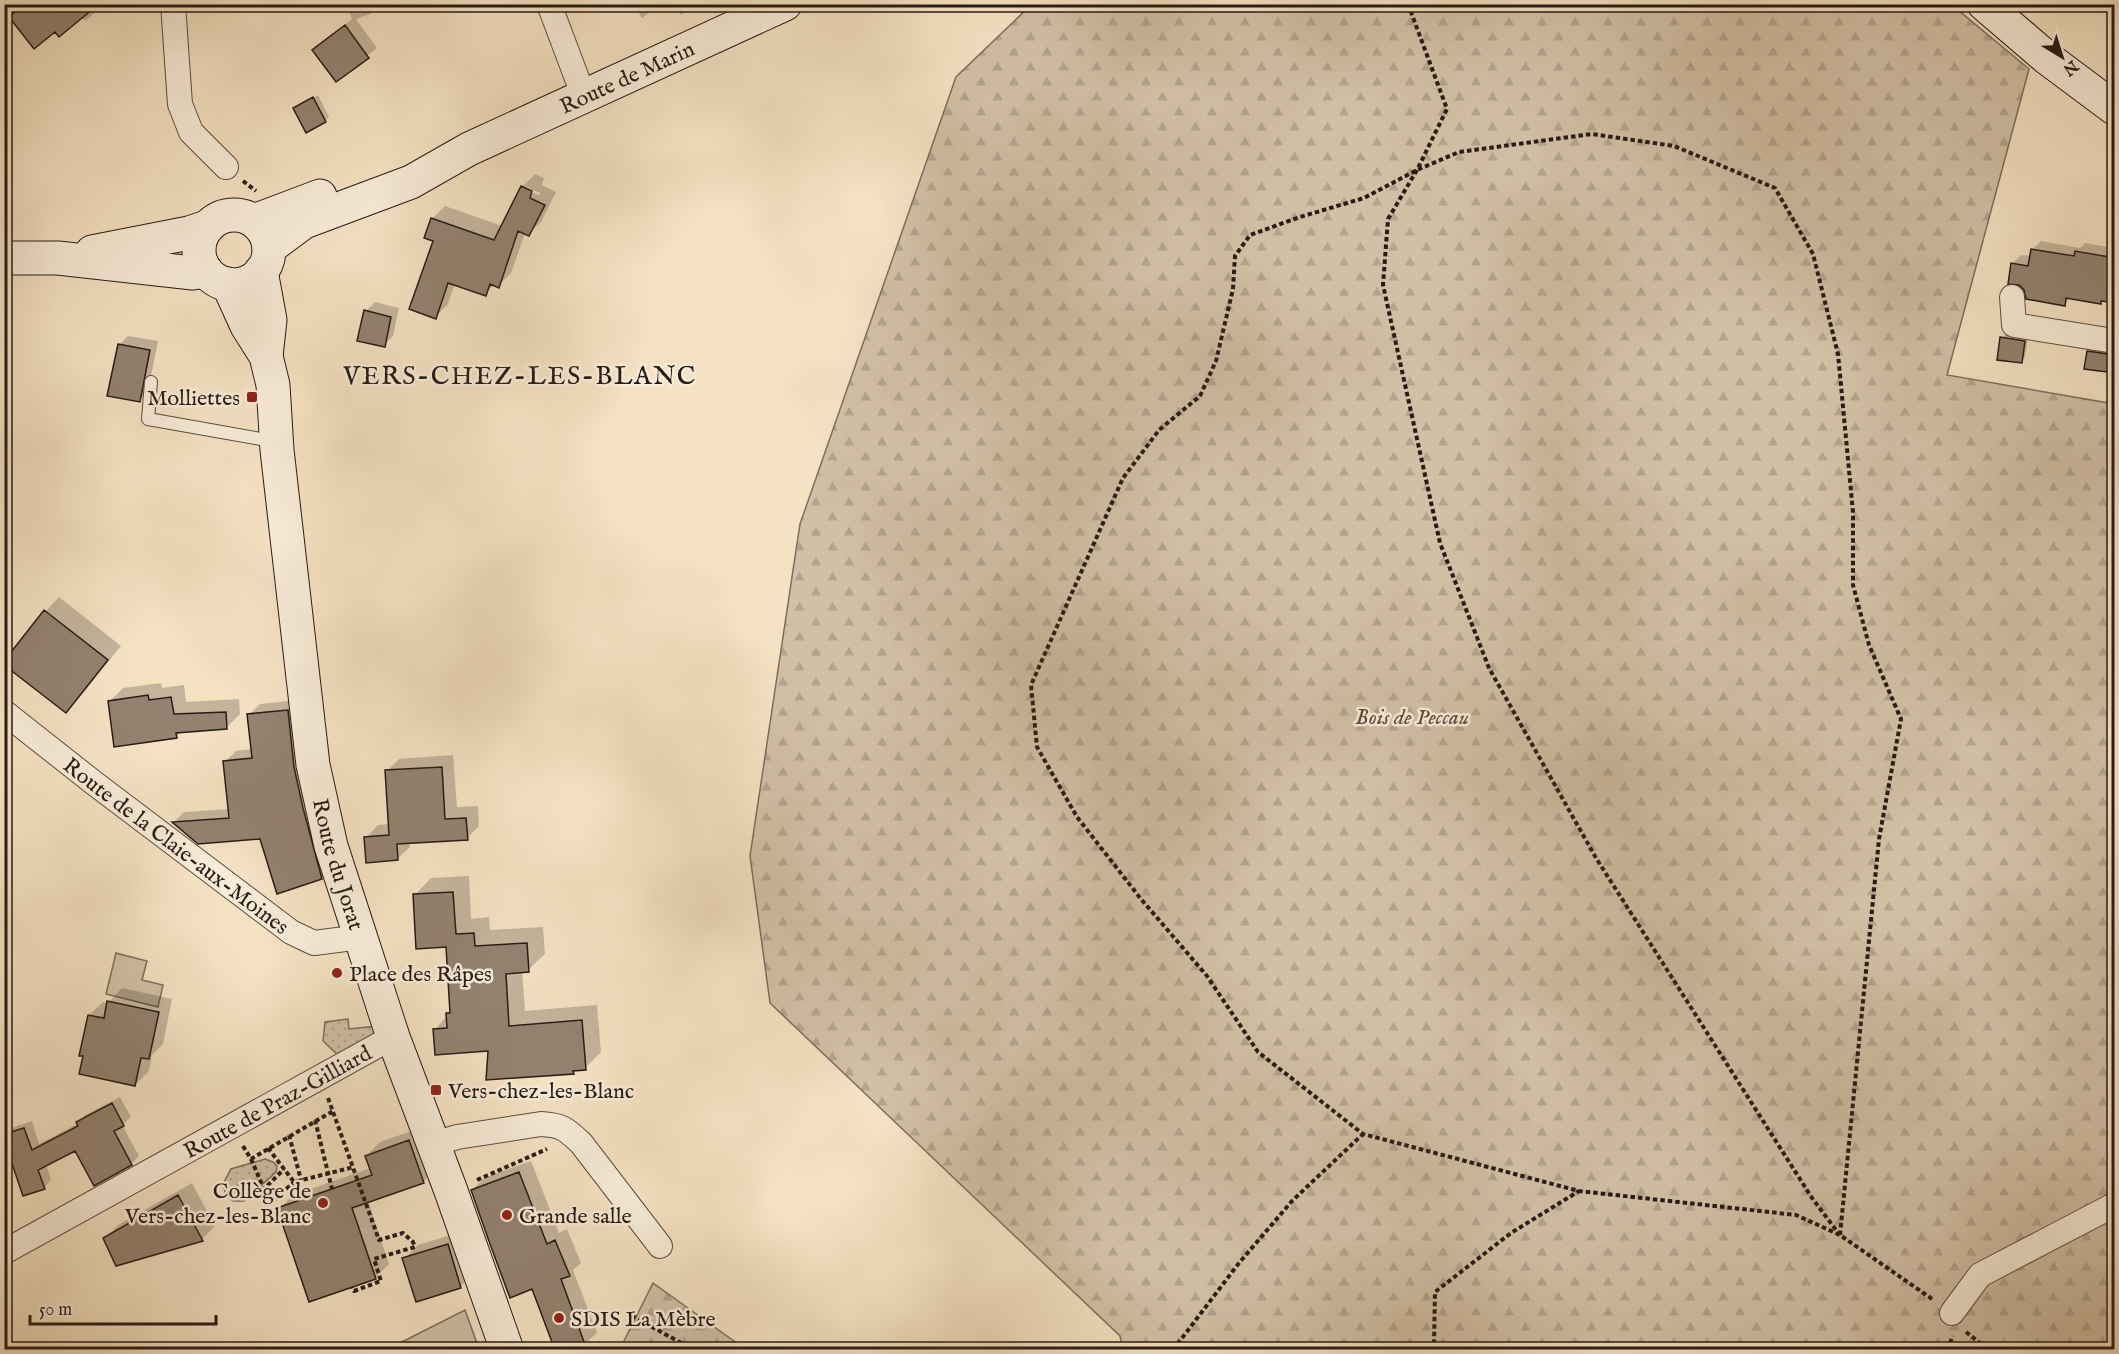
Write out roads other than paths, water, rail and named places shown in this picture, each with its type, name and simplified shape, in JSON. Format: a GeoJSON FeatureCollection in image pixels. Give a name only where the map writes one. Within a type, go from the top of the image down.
{"type":"FeatureCollection","features":[{"type":"Feature","properties":{"kind":"main road","name":"Route de Marin"},"geometry":{"type":"LineString","coordinates":[[261,247],[407,163],[469,149],[785,4]]}},
{"type":"Feature","properties":{"kind":"main road"},"geometry":{"type":"LineString","coordinates":[[1984,4],[2047,57],[2115,108]]}},
{"type":"Feature","properties":{"kind":"main road"},"geometry":{"type":"LineString","coordinates":[[4,258],[58,258],[193,273],[246,282],[261,247],[244,216],[224,216],[207,227],[189,233],[58,258]]}},
{"type":"Feature","properties":{"kind":"main road"},"geometry":{"type":"LineString","coordinates":[[207,227],[201,237],[200,260],[217,277]]}},
{"type":"Feature","properties":{"kind":"main road","name":"Route du Jorat"},"geometry":{"type":"LineString","coordinates":[[261,247],[270,320],[266,356],[273,385],[277,450],[314,765],[331,846],[393,1037],[434,1144],[507,1350]]}},
{"type":"Feature","properties":{"kind":"main road","name":"Route du Jorat"},"geometry":{"type":"LineString","coordinates":[[217,277],[266,356]]}},
{"type":"Feature","properties":{"kind":"street"},"geometry":{"type":"LineString","coordinates":[[173,4],[180,104],[191,132],[226,167]]}},
{"type":"Feature","properties":{"kind":"street"},"geometry":{"type":"LineString","coordinates":[[549,4],[584,97]]}},
{"type":"Feature","properties":{"kind":"street"},"geometry":{"type":"LineString","coordinates":[[2012,297],[2014,325],[2115,341]]}},
{"type":"Feature","properties":{"kind":"street","name":"Route de la Claie-aux-Moines"},"geometry":{"type":"LineString","coordinates":[[4,712],[291,932],[314,943],[361,938]]}},
{"type":"Feature","properties":{"kind":"street","name":"Route de Praz-Gilliard"},"geometry":{"type":"LineString","coordinates":[[4,1252],[393,1037]]}},
{"type":"Feature","properties":{"kind":"street"},"geometry":{"type":"LineString","coordinates":[[434,1144],[457,1137],[541,1124],[566,1129],[581,1143],[660,1246]]}},
{"type":"Feature","properties":{"kind":"street"},"geometry":{"type":"LineString","coordinates":[[1958,1322],[1980,1275],[2115,1205]]}},
{"type":"Feature","properties":{"kind":"lane"},"geometry":{"type":"LineString","coordinates":[[151,382],[148,419],[261,439],[277,450]]}},
{"type":"Feature","properties":{"kind":"place","name":"Molliettes"},"geometry":{"type":"Point","coordinates":[252,397]}},
{"type":"Feature","properties":{"kind":"place","name":"Place des Râpes"},"geometry":{"type":"Point","coordinates":[337,973]}},
{"type":"Feature","properties":{"kind":"place","name":"Vers-chez-les-Blanc"},"geometry":{"type":"Point","coordinates":[436,1090]}},
{"type":"Feature","properties":{"kind":"place","name":"Collège de Vers-chez-les-Blanc"},"geometry":{"type":"Point","coordinates":[323,1203]}},
{"type":"Feature","properties":{"kind":"place","name":"Grande salle"},"geometry":{"type":"Point","coordinates":[507,1215]}},
{"type":"Feature","properties":{"kind":"place","name":"SDIS La Mèbre"},"geometry":{"type":"Point","coordinates":[559,1318]}},
{"type":"Feature","properties":{"kind":"district","name":"VERS-CHEZ-LES-BLANC"},"geometry":{"type":"Point","coordinates":[520,375]}},
{"type":"Feature","properties":{"kind":"park label","name":"Bois de Peccau"},"geometry":{"type":"Point","coordinates":[1412,716]}}]}
